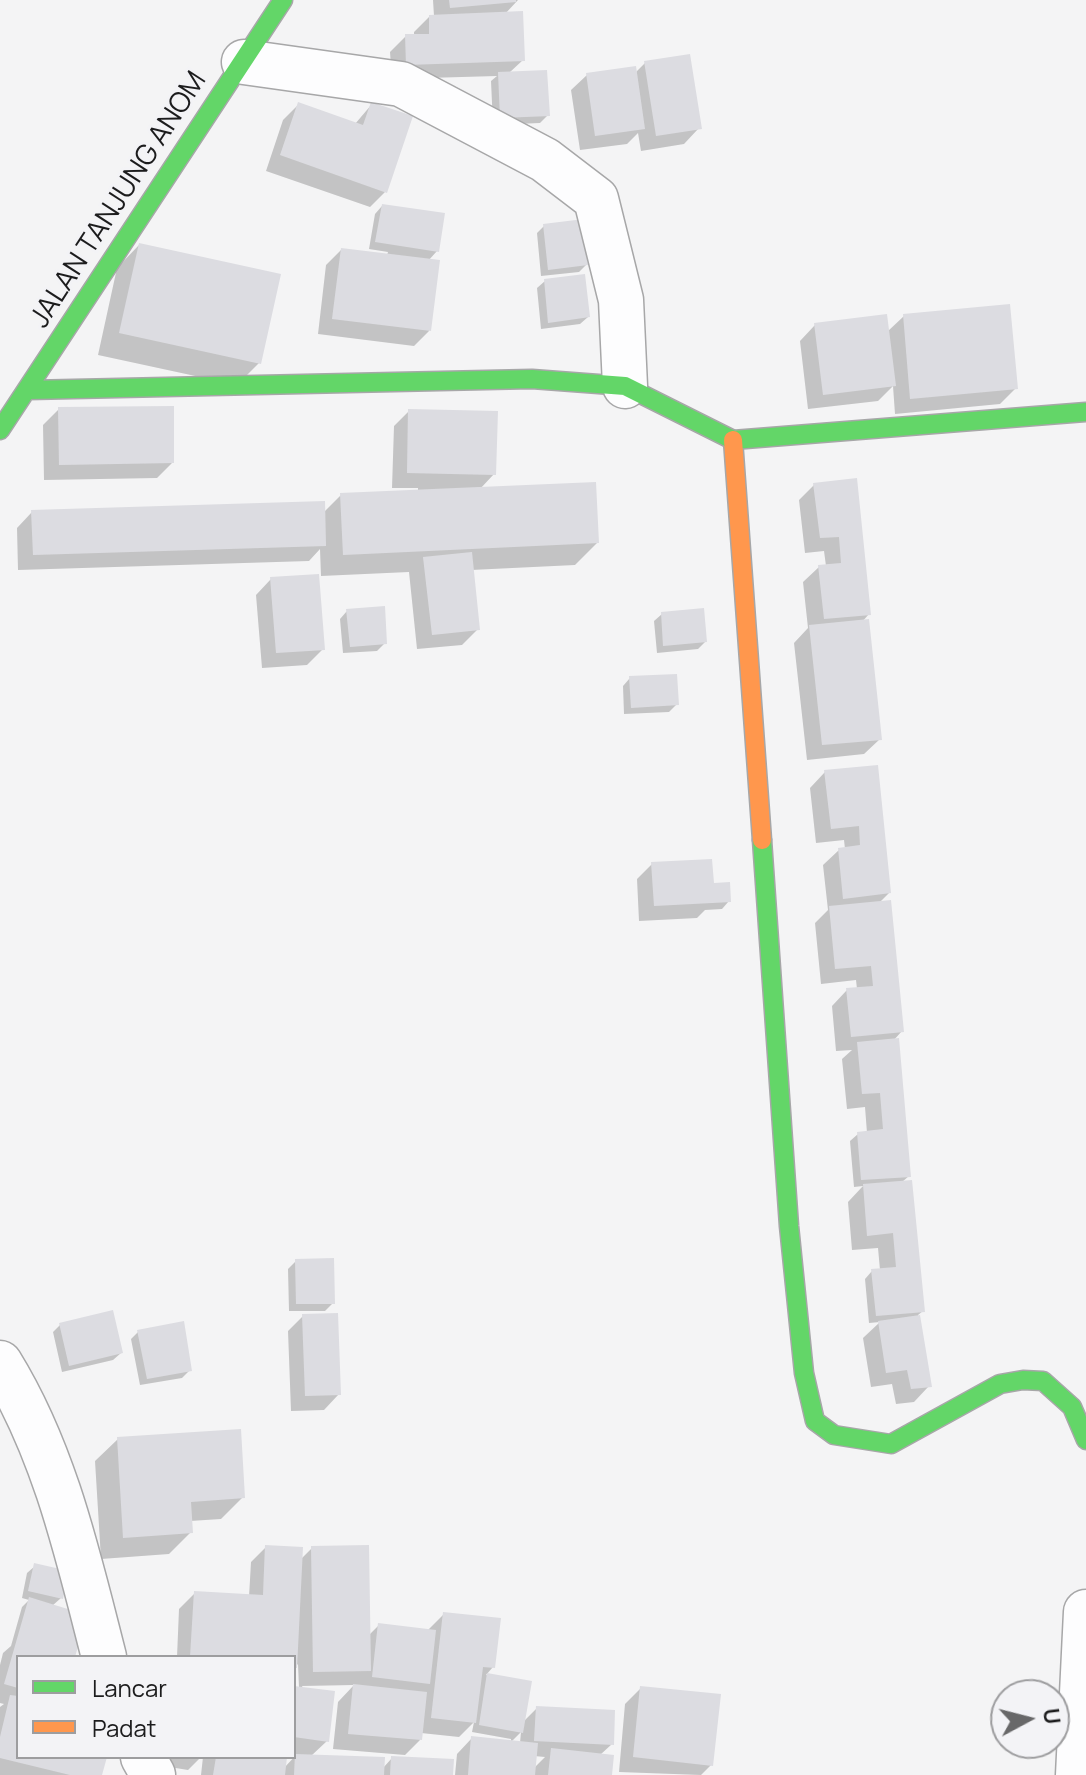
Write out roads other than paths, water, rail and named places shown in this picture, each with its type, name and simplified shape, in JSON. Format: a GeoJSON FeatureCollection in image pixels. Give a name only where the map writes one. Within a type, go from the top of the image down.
{"type":"FeatureCollection","features":[{"type":"Feature","properties":{"kind":"street","name":"JALAN TANJUNG ANOM"},"geometry":{"type":"LineString","coordinates":[[0,430],[283,0]]}},
{"type":"Feature","properties":{"kind":"street"},"geometry":{"type":"LineString","coordinates":[[244,62],[401,84],[545,160],[596,199],[621,300],[625,386]]}},
{"type":"Feature","properties":{"kind":"street"},"geometry":{"type":"LineString","coordinates":[[28,390],[532,379],[625,386],[733,440],[1086,412]]}},
{"type":"Feature","properties":{"kind":"street"},"geometry":{"type":"LineString","coordinates":[[733,440],[789,1226],[804,1373],[815,1421],[834,1435],[891,1444],[1000,1384],[1033,1380],[1043,1381],[1072,1407],[1086,1440]]}},
{"type":"Feature","properties":{"kind":"street"},"geometry":{"type":"LineString","coordinates":[[0,1363],[23,1401],[71,1527],[103,1655]]}},
{"type":"Feature","properties":{"kind":"street"},"geometry":{"type":"LineString","coordinates":[[1078,1775],[1086,1612]]}}]}
